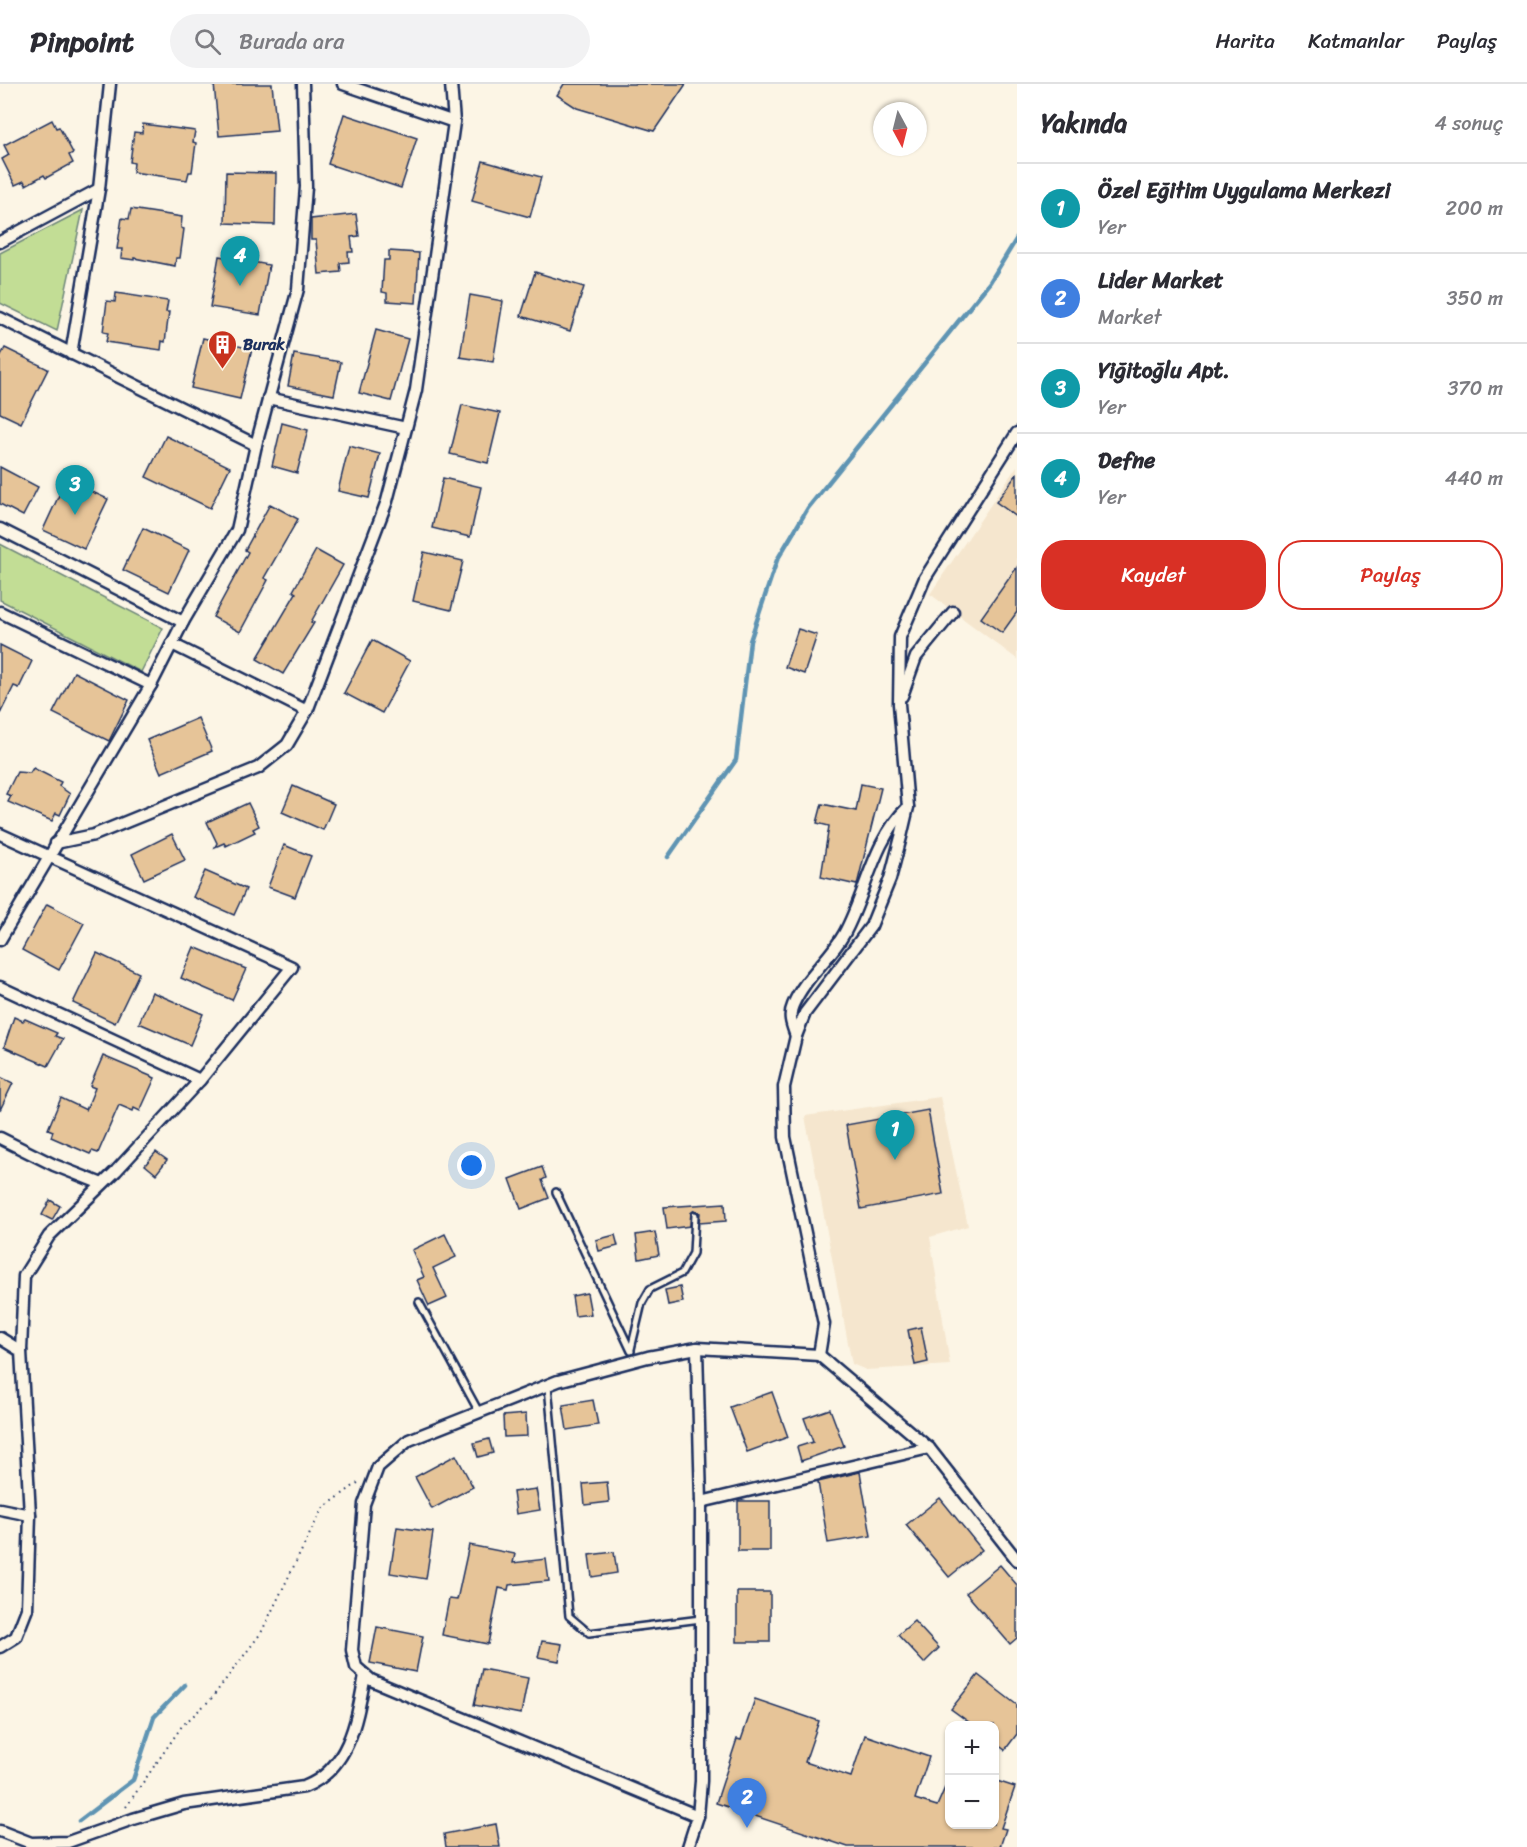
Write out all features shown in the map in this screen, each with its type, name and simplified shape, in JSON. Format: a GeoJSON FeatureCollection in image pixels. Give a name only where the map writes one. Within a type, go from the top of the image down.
{"type":"FeatureCollection","features":[{"type":"Feature","properties":{"kind":"street"},"geometry":{"type":"LineString","coordinates":[[71,354],[99,189],[110,84]]}},
{"type":"Feature","properties":{"kind":"street"},"geometry":{"type":"LineString","coordinates":[[0,940],[48,855],[151,685],[183,622],[237,530],[256,444],[298,289],[306,187],[303,84]]}},
{"type":"Feature","properties":{"kind":"street"},"geometry":{"type":"LineString","coordinates":[[343,84],[454,122]]}},
{"type":"Feature","properties":{"kind":"street"},"geometry":{"type":"LineString","coordinates":[[56,843],[94,834],[258,768],[287,745],[307,711],[387,501],[416,390],[454,122],[451,84]]}},
{"type":"Feature","properties":{"kind":"street"},"geometry":{"type":"LineString","coordinates":[[0,242],[99,189]]}},
{"type":"Feature","properties":{"kind":"street"},"geometry":{"type":"LineString","coordinates":[[0,318],[256,444]]}},
{"type":"Feature","properties":{"kind":"street"},"geometry":{"type":"LineString","coordinates":[[268,398],[406,428]]}},
{"type":"Feature","properties":{"kind":"street"},"geometry":{"type":"LineString","coordinates":[[819,1355],[824,1324],[785,1137],[784,1087],[796,1036],[805,1013],[872,926],[890,879],[908,807],[899,704],[900,637],[924,578],[1017,433]]}},
{"type":"Feature","properties":{"kind":"street"},"geometry":{"type":"LineString","coordinates":[[0,529],[183,622]]}},
{"type":"Feature","properties":{"kind":"street"},"geometry":{"type":"LineString","coordinates":[[0,612],[151,685]]}},
{"type":"Feature","properties":{"kind":"street"},"geometry":{"type":"LineString","coordinates":[[899,704],[916,657],[953,612]]}},
{"type":"Feature","properties":{"kind":"street"},"geometry":{"type":"LineString","coordinates":[[172,644],[307,711]]}},
{"type":"Feature","properties":{"kind":"street"},"geometry":{"type":"LineString","coordinates":[[796,1036],[790,1017],[792,1007],[816,969],[843,937],[872,863],[892,822],[908,807]]}},
{"type":"Feature","properties":{"kind":"street"},"geometry":{"type":"LineString","coordinates":[[0,834],[292,967],[200,1080],[102,1184],[49,1236],[24,1276],[21,1351],[30,1515],[27,1609],[16,1637],[0,1647]]}},
{"type":"Feature","properties":{"kind":"street"},"geometry":{"type":"LineString","coordinates":[[0,987],[200,1080]]}},
{"type":"Feature","properties":{"kind":"street"},"geometry":{"type":"LineString","coordinates":[[0,1138],[54,1165],[102,1184]]}},
{"type":"Feature","properties":{"kind":"street"},"geometry":{"type":"LineString","coordinates":[[0,1338],[21,1351]]}},
{"type":"Feature","properties":{"kind":"street"},"geometry":{"type":"LineString","coordinates":[[688,1847],[698,1816],[701,1781],[701,1503],[697,1348]]}},
{"type":"Feature","properties":{"kind":"street"},"geometry":{"type":"LineString","coordinates":[[698,1816],[365,1675],[356,1667],[352,1650],[364,1504],[378,1467],[409,1440],[548,1385],[628,1362],[697,1348],[819,1355],[929,1448],[1017,1560]]}},
{"type":"Feature","properties":{"kind":"street"},"geometry":{"type":"LineString","coordinates":[[701,1503],[929,1448]]}},
{"type":"Feature","properties":{"kind":"street"},"geometry":{"type":"LineString","coordinates":[[0,1509],[30,1515]]}},
{"type":"Feature","properties":{"kind":"street"},"geometry":{"type":"LineString","coordinates":[[0,1831],[31,1843],[68,1842],[184,1804],[286,1790],[319,1781],[333,1768],[351,1736],[365,1675]]}},
{"type":"Feature","properties":{"kind":"lane"},"geometry":{"type":"LineString","coordinates":[[556,1192],[631,1351]]}},
{"type":"Feature","properties":{"kind":"lane"},"geometry":{"type":"LineString","coordinates":[[628,1362],[642,1303],[650,1289],[682,1273],[693,1253],[695,1215]]}},
{"type":"Feature","properties":{"kind":"lane"},"geometry":{"type":"LineString","coordinates":[[419,1302],[479,1412]]}},
{"type":"Feature","properties":{"kind":"lane"},"geometry":{"type":"LineString","coordinates":[[548,1385],[569,1616],[589,1633],[701,1619]]}},
{"type":"Feature","properties":{"kind":"path"},"geometry":{"type":"LineString","coordinates":[[126,1807],[182,1726],[211,1699],[261,1633],[322,1509],[359,1481]]}},
{"type":"Feature","properties":{"kind":"shaded area"},"geometry":{"type":"Polygon","coordinates":[[[1017,466],[1017,659],[930,594],[1017,466]]]}},
{"type":"Feature","properties":{"kind":"shaded area"},"geometry":{"type":"Polygon","coordinates":[[[940,1097],[968,1226],[930,1237],[950,1365],[866,1370],[852,1364],[805,1116],[940,1097]]]}},
{"type":"Feature","properties":{"kind":"green space"},"geometry":{"type":"Polygon","coordinates":[[[83,210],[57,331],[0,303],[0,253],[83,210]]]}},
{"type":"Feature","properties":{"kind":"green space"},"geometry":{"type":"Polygon","coordinates":[[[0,544],[163,628],[141,672],[0,600],[0,544]]]}},
{"type":"Feature","properties":{"kind":"building"},"geometry":{"type":"Polygon","coordinates":[[[214,84],[272,84],[277,131],[219,136],[214,84]]]}},
{"type":"Feature","properties":{"kind":"building"},"geometry":{"type":"Polygon","coordinates":[[[564,84],[686,84],[654,131],[577,108],[557,95],[564,84]]]}},
{"type":"Feature","properties":{"kind":"building"},"geometry":{"type":"Polygon","coordinates":[[[344,114],[417,138],[401,188],[328,164],[344,114]]]}},
{"type":"Feature","properties":{"kind":"building"},"geometry":{"type":"Polygon","coordinates":[[[52,120],[56,128],[59,127],[73,153],[69,155],[73,163],[46,178],[44,175],[26,185],[24,181],[15,185],[2,159],[9,155],[4,145],[52,120]]]}},
{"type":"Feature","properties":{"kind":"building"},"geometry":{"type":"Polygon","coordinates":[[[143,124],[195,131],[193,142],[196,143],[192,172],[189,172],[187,180],[133,172],[134,163],[130,162],[134,132],[142,133],[143,124]]]}},
{"type":"Feature","properties":{"kind":"building"},"geometry":{"type":"Polygon","coordinates":[[[483,161],[541,177],[530,217],[472,201],[483,161]]]}},
{"type":"Feature","properties":{"kind":"building"},"geometry":{"type":"Polygon","coordinates":[[[226,172],[276,173],[275,225],[225,223],[226,172]]]}},
{"type":"Feature","properties":{"kind":"building"},"geometry":{"type":"Polygon","coordinates":[[[131,209],[182,217],[181,228],[184,229],[180,258],[176,258],[175,266],[134,258],[134,260],[121,258],[122,249],[117,249],[122,218],[129,219],[131,209]]]}},
{"type":"Feature","properties":{"kind":"building"},"geometry":{"type":"Polygon","coordinates":[[[356,214],[359,236],[351,237],[353,252],[348,252],[349,262],[340,263],[341,272],[319,274],[316,240],[311,240],[311,219],[356,214]]]}},
{"type":"Feature","properties":{"kind":"building"},"geometry":{"type":"Polygon","coordinates":[[[389,251],[419,253],[416,303],[387,301],[387,293],[382,292],[384,260],[389,260],[389,251]]]}},
{"type":"Feature","properties":{"kind":"building"},"geometry":{"type":"Polygon","coordinates":[[[219,256],[269,265],[260,315],[210,307],[219,256]]]}},
{"type":"Feature","properties":{"kind":"building"},"geometry":{"type":"Polygon","coordinates":[[[535,272],[584,287],[570,331],[521,316],[535,272]]]}},
{"type":"Feature","properties":{"kind":"building"},"geometry":{"type":"Polygon","coordinates":[[[116,293],[168,301],[166,312],[169,312],[165,342],[162,341],[161,350],[106,342],[108,333],[103,332],[107,301],[115,302],[116,293]]]}},
{"type":"Feature","properties":{"kind":"building"},"geometry":{"type":"Polygon","coordinates":[[[470,295],[503,301],[493,362],[460,357],[470,295]]]}},
{"type":"Feature","properties":{"kind":"building"},"geometry":{"type":"Polygon","coordinates":[[[376,330],[408,339],[391,401],[359,393],[376,330]]]}},
{"type":"Feature","properties":{"kind":"building","name":"Burak"},"geometry":{"type":"Polygon","coordinates":[[[203,338],[252,349],[240,399],[191,388],[203,338]]]}},
{"type":"Feature","properties":{"kind":"building"},"geometry":{"type":"Polygon","coordinates":[[[5,348],[48,369],[21,423],[0,413],[0,357],[5,348]]]}},
{"type":"Feature","properties":{"kind":"building"},"geometry":{"type":"Polygon","coordinates":[[[294,354],[341,362],[334,395],[288,386],[294,354]]]}},
{"type":"Feature","properties":{"kind":"building"},"geometry":{"type":"Polygon","coordinates":[[[462,405],[500,413],[488,463],[450,454],[462,405]]]}},
{"type":"Feature","properties":{"kind":"building"},"geometry":{"type":"Polygon","coordinates":[[[282,423],[308,430],[297,473],[272,466],[282,423]]]}},
{"type":"Feature","properties":{"kind":"building"},"geometry":{"type":"Polygon","coordinates":[[[166,436],[230,467],[210,508],[146,477],[166,436]]]}},
{"type":"Feature","properties":{"kind":"building"},"geometry":{"type":"Polygon","coordinates":[[[349,446],[380,454],[369,498],[338,491],[349,446]]]}},
{"type":"Feature","properties":{"kind":"building"},"geometry":{"type":"Polygon","coordinates":[[[0,467],[38,487],[23,516],[0,504],[0,467]]]}},
{"type":"Feature","properties":{"kind":"building"},"geometry":{"type":"Polygon","coordinates":[[[1017,474],[1017,517],[996,502],[1017,474]]]}},
{"type":"Feature","properties":{"kind":"building"},"geometry":{"type":"Polygon","coordinates":[[[443,478],[481,487],[470,537],[432,528],[443,478]]]}},
{"type":"Feature","properties":{"kind":"building"},"geometry":{"type":"Polygon","coordinates":[[[66,480],[108,499],[84,549],[43,530],[66,480]]]}},
{"type":"Feature","properties":{"kind":"building"},"geometry":{"type":"Polygon","coordinates":[[[270,504],[298,519],[264,578],[268,580],[240,632],[213,617],[248,552],[245,550],[270,504]]]}},
{"type":"Feature","properties":{"kind":"building"},"geometry":{"type":"Polygon","coordinates":[[[143,528],[189,550],[169,592],[123,570],[143,528]]]}},
{"type":"Feature","properties":{"kind":"building"},"geometry":{"type":"Polygon","coordinates":[[[316,550],[343,565],[311,622],[314,623],[283,674],[257,659],[296,593],[293,591],[316,550]]]}},
{"type":"Feature","properties":{"kind":"building"},"geometry":{"type":"Polygon","coordinates":[[[424,552],[463,561],[451,610],[413,601],[424,552]]]}},
{"type":"Feature","properties":{"kind":"building"},"geometry":{"type":"Polygon","coordinates":[[[1017,567],[1017,612],[1002,633],[981,618],[1017,567]]]}},
{"type":"Feature","properties":{"kind":"building"},"geometry":{"type":"Polygon","coordinates":[[[798,629],[817,635],[804,674],[785,667],[798,629]]]}},
{"type":"Feature","properties":{"kind":"building"},"geometry":{"type":"Polygon","coordinates":[[[372,640],[410,661],[382,713],[344,693],[372,640]]]}},
{"type":"Feature","properties":{"kind":"building"},"geometry":{"type":"Polygon","coordinates":[[[0,645],[32,661],[19,688],[14,686],[0,714],[0,645]]]}},
{"type":"Feature","properties":{"kind":"building"},"geometry":{"type":"Polygon","coordinates":[[[74,672],[129,700],[109,741],[53,713],[74,672]]]}},
{"type":"Feature","properties":{"kind":"building"},"geometry":{"type":"Polygon","coordinates":[[[198,718],[212,751],[161,773],[147,740],[198,718]]]}},
{"type":"Feature","properties":{"kind":"building"},"geometry":{"type":"Polygon","coordinates":[[[33,768],[61,782],[59,786],[70,794],[60,815],[56,813],[52,821],[8,802],[11,796],[6,794],[17,772],[30,773],[33,768]]]}},
{"type":"Feature","properties":{"kind":"building"},"geometry":{"type":"Polygon","coordinates":[[[861,784],[881,788],[857,885],[821,877],[829,826],[817,823],[822,804],[856,811],[861,784]]]}},
{"type":"Feature","properties":{"kind":"building"},"geometry":{"type":"Polygon","coordinates":[[[293,786],[334,804],[323,830],[282,812],[293,786]]]}},
{"type":"Feature","properties":{"kind":"building"},"geometry":{"type":"Polygon","coordinates":[[[248,803],[259,826],[253,829],[255,832],[226,846],[224,843],[215,847],[217,843],[207,822],[248,803]]]}},
{"type":"Feature","properties":{"kind":"building"},"geometry":{"type":"Polygon","coordinates":[[[172,834],[185,860],[144,879],[132,854],[172,834]]]}},
{"type":"Feature","properties":{"kind":"building"},"geometry":{"type":"Polygon","coordinates":[[[284,845],[311,856],[295,897],[268,887],[284,845]]]}},
{"type":"Feature","properties":{"kind":"building"},"geometry":{"type":"Polygon","coordinates":[[[205,871],[246,889],[234,915],[193,897],[205,871]]]}},
{"type":"Feature","properties":{"kind":"building"},"geometry":{"type":"Polygon","coordinates":[[[47,904],[84,923],[59,970],[22,950],[47,904]]]}},
{"type":"Feature","properties":{"kind":"building"},"geometry":{"type":"Polygon","coordinates":[[[194,947],[246,969],[232,1000],[181,978],[194,947]]]}},
{"type":"Feature","properties":{"kind":"building"},"geometry":{"type":"Polygon","coordinates":[[[97,953],[139,973],[115,1023],[73,1003],[97,953]]]}},
{"type":"Feature","properties":{"kind":"building"},"geometry":{"type":"Polygon","coordinates":[[[152,992],[203,1014],[190,1045],[139,1023],[152,992]]]}},
{"type":"Feature","properties":{"kind":"building"},"geometry":{"type":"Polygon","coordinates":[[[14,1017],[23,1021],[25,1019],[57,1033],[55,1036],[63,1039],[48,1066],[4,1047],[14,1017]]]}},
{"type":"Feature","properties":{"kind":"building"},"geometry":{"type":"Polygon","coordinates":[[[103,1056],[155,1078],[140,1111],[134,1108],[133,1111],[119,1105],[98,1153],[92,1151],[90,1154],[51,1137],[53,1131],[48,1129],[61,1098],[86,1110],[95,1088],[90,1086],[103,1056]]]}},
{"type":"Feature","properties":{"kind":"building"},"geometry":{"type":"Polygon","coordinates":[[[0,1077],[13,1083],[0,1110],[0,1077]]]}},
{"type":"Feature","properties":{"kind":"building"},"geometry":{"type":"Polygon","coordinates":[[[928,1110],[943,1194],[861,1209],[846,1125],[928,1110]]]}},
{"type":"Feature","properties":{"kind":"building"},"geometry":{"type":"Polygon","coordinates":[[[156,1152],[167,1160],[156,1174],[145,1165],[156,1152]]]}},
{"type":"Feature","properties":{"kind":"building"},"geometry":{"type":"Polygon","coordinates":[[[542,1167],[546,1178],[542,1180],[549,1198],[521,1209],[510,1179],[542,1167]]]}},
{"type":"Feature","properties":{"kind":"building"},"geometry":{"type":"Polygon","coordinates":[[[50,1200],[60,1206],[52,1220],[42,1215],[50,1200]]]}},
{"type":"Feature","properties":{"kind":"building"},"geometry":{"type":"Polygon","coordinates":[[[725,1203],[726,1221],[699,1223],[700,1213],[695,1210],[691,1213],[690,1226],[667,1229],[664,1207],[725,1203]]]}},
{"type":"Feature","properties":{"kind":"building"},"geometry":{"type":"Polygon","coordinates":[[[655,1232],[659,1255],[639,1259],[636,1235],[655,1232]]]}},
{"type":"Feature","properties":{"kind":"building"},"geometry":{"type":"Polygon","coordinates":[[[445,1234],[456,1257],[433,1268],[447,1298],[429,1306],[417,1280],[424,1277],[412,1250],[445,1234]]]}},
{"type":"Feature","properties":{"kind":"building"},"geometry":{"type":"Polygon","coordinates":[[[615,1235],[618,1246],[599,1251],[596,1240],[615,1235]]]}},
{"type":"Feature","properties":{"kind":"building"},"geometry":{"type":"Polygon","coordinates":[[[680,1287],[683,1302],[668,1305],[665,1290],[680,1287]]]}},
{"type":"Feature","properties":{"kind":"building"},"geometry":{"type":"Polygon","coordinates":[[[587,1293],[591,1314],[575,1316],[572,1296],[587,1293]]]}},
{"type":"Feature","properties":{"kind":"building"},"geometry":{"type":"Polygon","coordinates":[[[921,1327],[928,1362],[915,1365],[908,1330],[921,1327]]]}},
{"type":"Feature","properties":{"kind":"building"},"geometry":{"type":"Polygon","coordinates":[[[772,1392],[788,1437],[747,1452],[730,1407],[772,1392]]]}},
{"type":"Feature","properties":{"kind":"building"},"geometry":{"type":"Polygon","coordinates":[[[593,1400],[598,1425],[567,1430],[563,1405],[593,1400]]]}},
{"type":"Feature","properties":{"kind":"building"},"geometry":{"type":"Polygon","coordinates":[[[830,1409],[844,1446],[801,1461],[797,1447],[813,1442],[804,1418],[830,1409]]]}},
{"type":"Feature","properties":{"kind":"building"},"geometry":{"type":"Polygon","coordinates":[[[526,1414],[527,1436],[504,1437],[503,1416],[526,1414]]]}},
{"type":"Feature","properties":{"kind":"building"},"geometry":{"type":"Polygon","coordinates":[[[489,1439],[493,1453],[478,1457],[474,1443],[489,1439]]]}},
{"type":"Feature","properties":{"kind":"building"},"geometry":{"type":"Polygon","coordinates":[[[456,1455],[473,1487],[432,1509],[415,1477],[456,1455]]]}},
{"type":"Feature","properties":{"kind":"building"},"geometry":{"type":"Polygon","coordinates":[[[860,1472],[871,1536],[828,1543],[818,1482],[860,1472]]]}},
{"type":"Feature","properties":{"kind":"building"},"geometry":{"type":"Polygon","coordinates":[[[607,1482],[609,1502],[585,1505],[583,1484],[607,1482]]]}},
{"type":"Feature","properties":{"kind":"building"},"geometry":{"type":"Polygon","coordinates":[[[536,1489],[540,1510],[516,1514],[513,1492],[536,1489]]]}},
{"type":"Feature","properties":{"kind":"building"},"geometry":{"type":"Polygon","coordinates":[[[940,1498],[982,1550],[949,1577],[906,1525],[940,1498]]]}},
{"type":"Feature","properties":{"kind":"building"},"geometry":{"type":"Polygon","coordinates":[[[738,1501],[770,1501],[770,1551],[738,1551],[738,1501]]]}},
{"type":"Feature","properties":{"kind":"building"},"geometry":{"type":"Polygon","coordinates":[[[397,1527],[433,1532],[426,1579],[390,1573],[397,1527]]]}},
{"type":"Feature","properties":{"kind":"building"},"geometry":{"type":"Polygon","coordinates":[[[469,1545],[515,1554],[513,1563],[546,1559],[549,1581],[509,1585],[508,1590],[499,1588],[488,1644],[442,1635],[449,1599],[457,1600],[469,1545]]]}},
{"type":"Feature","properties":{"kind":"building"},"geometry":{"type":"Polygon","coordinates":[[[614,1552],[617,1573],[592,1577],[589,1555],[614,1552]]]}},
{"type":"Feature","properties":{"kind":"building"},"geometry":{"type":"Polygon","coordinates":[[[1000,1565],[1017,1585],[1017,1638],[1010,1644],[966,1593],[1000,1565]]]}},
{"type":"Feature","properties":{"kind":"building"},"geometry":{"type":"Polygon","coordinates":[[[737,1592],[770,1592],[770,1642],[737,1642],[737,1592]]]}},
{"type":"Feature","properties":{"kind":"building"},"geometry":{"type":"Polygon","coordinates":[[[914,1621],[939,1648],[924,1663],[898,1635],[914,1621]]]}},
{"type":"Feature","properties":{"kind":"building"},"geometry":{"type":"Polygon","coordinates":[[[377,1627],[423,1636],[416,1672],[370,1663],[377,1627]]]}},
{"type":"Feature","properties":{"kind":"building"},"geometry":{"type":"Polygon","coordinates":[[[542,1641],[562,1644],[559,1661],[538,1657],[542,1641]]]}},
{"type":"Feature","properties":{"kind":"building"},"geometry":{"type":"Polygon","coordinates":[[[482,1669],[528,1678],[521,1714],[474,1705],[482,1669]]]}},
{"type":"Feature","properties":{"kind":"building"},"geometry":{"type":"Polygon","coordinates":[[[978,1675],[1017,1705],[1017,1734],[1005,1750],[999,1746],[999,1721],[968,1721],[951,1709],[978,1675]]]}},
{"type":"Feature","properties":{"kind":"building"},"geometry":{"type":"Polygon","coordinates":[[[755,1699],[819,1721],[805,1762],[851,1777],[865,1735],[929,1757],[915,1799],[937,1806],[945,1788],[945,1829],[999,1829],[999,1782],[1015,1787],[1001,1828],[1006,1829],[1000,1847],[848,1847],[716,1803],[737,1739],[741,1740],[755,1699]]]}},
{"type":"Feature","properties":{"kind":"building"},"geometry":{"type":"Polygon","coordinates":[[[496,1824],[500,1847],[446,1847],[444,1834],[496,1824]]]}},
{"type":"Feature","properties":{"kind":"waterway"},"geometry":{"type":"LineString","coordinates":[[668,857],[736,760],[750,641],[777,560],[808,508],[990,282],[1017,238]]}},
{"type":"Feature","properties":{"kind":"waterway"},"geometry":{"type":"LineString","coordinates":[[79,1821],[133,1780],[154,1717],[185,1685]]}},
{"type":"Feature","properties":{"kind":"place","name":"Defne"},"geometry":{"type":"Point","coordinates":[240,286]}},
{"type":"Feature","properties":{"kind":"place","name":"Burak"},"geometry":{"type":"Point","coordinates":[222,370]}},
{"type":"Feature","properties":{"kind":"place","name":"Yiğitoğlu Apt."},"geometry":{"type":"Point","coordinates":[75,515]}},
{"type":"Feature","properties":{"kind":"place","name":"Özel Eğitim Uygulama Merkezi"},"geometry":{"type":"Point","coordinates":[895,1160]}},
{"type":"Feature","properties":{"kind":"place","name":"Lider Market"},"geometry":{"type":"Point","coordinates":[747,1828]}}]}
